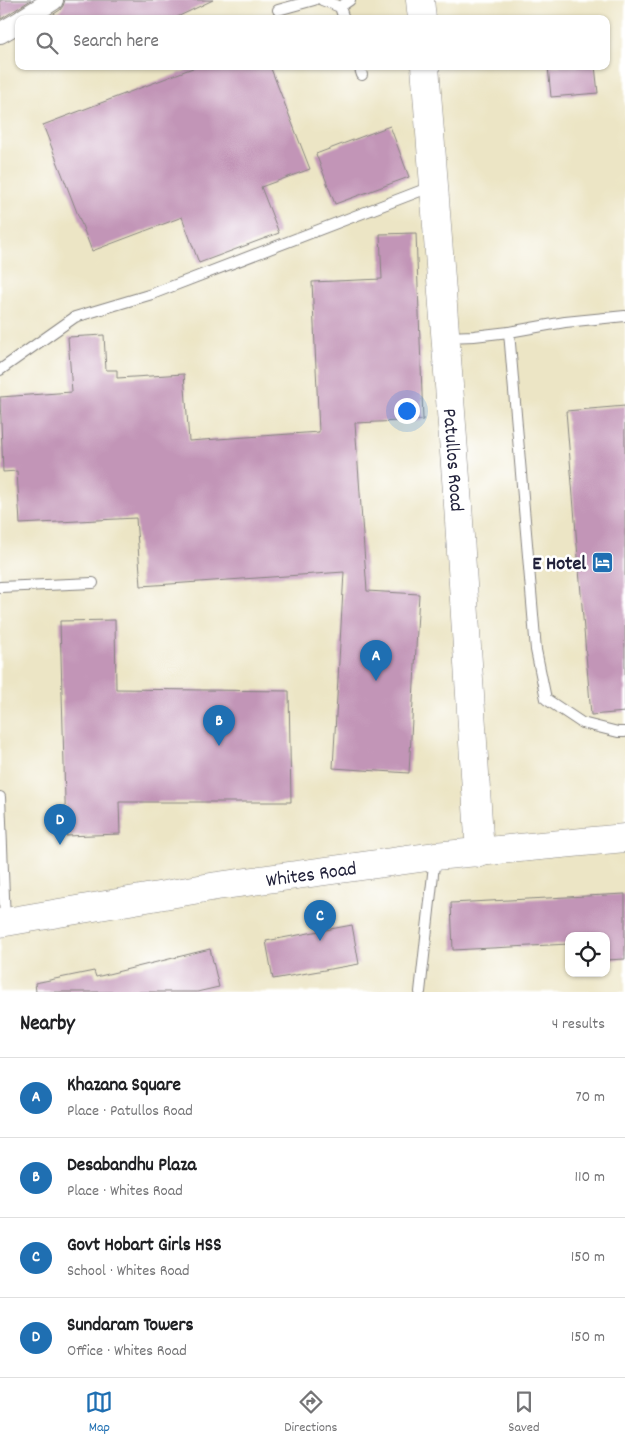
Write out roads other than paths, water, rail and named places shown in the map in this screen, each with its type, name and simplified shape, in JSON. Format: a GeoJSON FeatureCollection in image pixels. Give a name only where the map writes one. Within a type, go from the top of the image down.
{"type":"FeatureCollection","features":[{"type":"Feature","properties":{"kind":"street"},"geometry":{"type":"LineString","coordinates":[[30,15],[53,0]]}},
{"type":"Feature","properties":{"kind":"street"},"geometry":{"type":"LineString","coordinates":[[420,0],[422,15]]}},
{"type":"Feature","properties":{"kind":"street"},"geometry":{"type":"LineString","coordinates":[[0,34],[15,25]]}},
{"type":"Feature","properties":{"kind":"street","name":"Patullos Road"},"geometry":{"type":"LineString","coordinates":[[425,70],[458,505],[480,852]]}},
{"type":"Feature","properties":{"kind":"street","name":"Whites Road"},"geometry":{"type":"LineString","coordinates":[[3,923],[216,886],[435,856],[625,838]]}},
{"type":"Feature","properties":{"kind":"lane"},"geometry":{"type":"LineString","coordinates":[[278,10],[314,0]]}},
{"type":"Feature","properties":{"kind":"lane"},"geometry":{"type":"LineString","coordinates":[[322,0],[340,7]]}},
{"type":"Feature","properties":{"kind":"lane"},"geometry":{"type":"LineString","coordinates":[[340,7],[350,0]]}},
{"type":"Feature","properties":{"kind":"lane"},"geometry":{"type":"LineString","coordinates":[[340,7],[343,15]]}},
{"type":"Feature","properties":{"kind":"lane"},"geometry":{"type":"LineString","coordinates":[[0,370],[75,317],[152,294],[434,186]]}},
{"type":"Feature","properties":{"kind":"lane"},"geometry":{"type":"LineString","coordinates":[[445,337],[509,332],[565,322],[625,316]]}},
{"type":"Feature","properties":{"kind":"lane"},"geometry":{"type":"LineString","coordinates":[[509,332],[536,650],[546,699],[582,723],[625,732]]}},
{"type":"Feature","properties":{"kind":"lane"},"geometry":{"type":"LineString","coordinates":[[0,587],[93,583]]}},
{"type":"Feature","properties":{"kind":"lane"},"geometry":{"type":"LineString","coordinates":[[0,796],[3,923]]}},
{"type":"Feature","properties":{"kind":"lane"},"geometry":{"type":"LineString","coordinates":[[420,992],[435,856]]}},
{"type":"Feature","properties":{"kind":"place","name":"E Hotel"},"geometry":{"type":"Point","coordinates":[602,562]}},
{"type":"Feature","properties":{"kind":"place","name":"Khazana Square"},"geometry":{"type":"Point","coordinates":[376,681]}},
{"type":"Feature","properties":{"kind":"place","name":"Desabandhu Plaza"},"geometry":{"type":"Point","coordinates":[219,746]}},
{"type":"Feature","properties":{"kind":"place","name":"Sundaram Towers"},"geometry":{"type":"Point","coordinates":[60,845]}},
{"type":"Feature","properties":{"kind":"place","name":"Govt Hobart Girls HSS"},"geometry":{"type":"Point","coordinates":[320,941]}}]}
